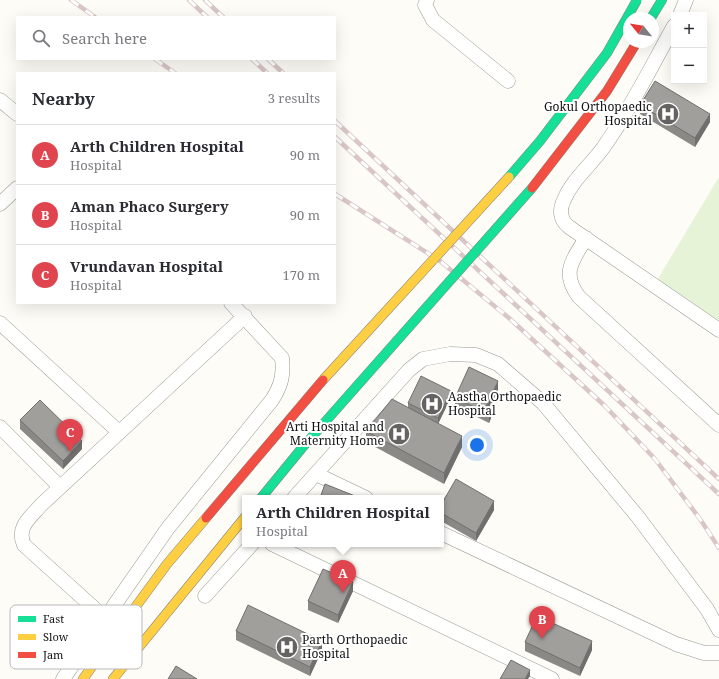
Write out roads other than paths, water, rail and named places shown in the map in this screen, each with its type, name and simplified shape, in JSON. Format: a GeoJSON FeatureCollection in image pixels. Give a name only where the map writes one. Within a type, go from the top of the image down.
{"type":"FeatureCollection","features":[{"type":"Feature","properties":{"kind":"main road"},"geometry":{"type":"LineString","coordinates":[[137,605],[167,564],[337,364],[476,215],[540,141],[607,53],[637,0]]}},
{"type":"Feature","properties":{"kind":"main road"},"geometry":{"type":"LineString","coordinates":[[655,12],[662,0]]}},
{"type":"Feature","properties":{"kind":"main road"},"geometry":{"type":"LineString","coordinates":[[264,495],[308,442],[540,179],[607,92],[633,48]]}},
{"type":"Feature","properties":{"kind":"main road"},"geometry":{"type":"LineString","coordinates":[[142,642],[242,521]]}},
{"type":"Feature","properties":{"kind":"main road"},"geometry":{"type":"LineString","coordinates":[[83,679],[90,669]]}},
{"type":"Feature","properties":{"kind":"main road"},"geometry":{"type":"LineString","coordinates":[[113,679],[120,669]]}},
{"type":"Feature","properties":{"kind":"street"},"geometry":{"type":"LineString","coordinates":[[427,0],[426,5],[433,20],[508,82]]}},
{"type":"Feature","properties":{"kind":"street"},"geometry":{"type":"LineString","coordinates":[[681,12],[686,0]]}},
{"type":"Feature","properties":{"kind":"street"},"geometry":{"type":"LineString","coordinates":[[671,31],[603,149],[572,186],[563,200],[561,212],[563,222],[719,330]]}},
{"type":"Feature","properties":{"kind":"street"},"geometry":{"type":"LineString","coordinates":[[0,100],[16,113]]}},
{"type":"Feature","properties":{"kind":"street"},"geometry":{"type":"LineString","coordinates":[[0,204],[16,189]]}},
{"type":"Feature","properties":{"kind":"street"},"geometry":{"type":"LineString","coordinates":[[586,238],[571,263],[569,275],[571,287],[579,297],[719,425]]}},
{"type":"Feature","properties":{"kind":"street"},"geometry":{"type":"LineString","coordinates":[[114,605],[168,528],[272,400],[281,385],[283,370],[282,358],[232,304]]}},
{"type":"Feature","properties":{"kind":"street"},"geometry":{"type":"LineString","coordinates":[[90,605],[24,546],[20,537],[22,528],[41,505],[244,316]]}},
{"type":"Feature","properties":{"kind":"street"},"geometry":{"type":"LineString","coordinates":[[0,324],[119,432]]}},
{"type":"Feature","properties":{"kind":"street"},"geometry":{"type":"LineString","coordinates":[[297,495],[409,370],[423,359],[450,354],[476,355],[498,364],[543,403],[638,517],[706,609],[719,630]]}},
{"type":"Feature","properties":{"kind":"street"},"geometry":{"type":"LineString","coordinates":[[0,427],[60,487]]}},
{"type":"Feature","properties":{"kind":"street"},"geometry":{"type":"LineString","coordinates":[[316,474],[360,495]]}},
{"type":"Feature","properties":{"kind":"street"},"geometry":{"type":"LineString","coordinates":[[444,534],[676,644],[704,653],[719,653]]}},
{"type":"Feature","properties":{"kind":"street"},"geometry":{"type":"LineString","coordinates":[[205,596],[249,547]]}},
{"type":"Feature","properties":{"kind":"street"},"geometry":{"type":"LineString","coordinates":[[278,547],[535,675],[552,679]]}},
{"type":"Feature","properties":{"kind":"street"},"geometry":{"type":"LineString","coordinates":[[63,679],[70,669]]}},
{"type":"Feature","properties":{"kind":"railway"},"geometry":{"type":"LineString","coordinates":[[71,0],[94,16]]}},
{"type":"Feature","properties":{"kind":"railway"},"geometry":{"type":"LineString","coordinates":[[189,0],[206,16]]}},
{"type":"Feature","properties":{"kind":"railway"},"geometry":{"type":"LineString","coordinates":[[205,0],[222,16]]}},
{"type":"Feature","properties":{"kind":"railway"},"geometry":{"type":"LineString","coordinates":[[156,60],[174,72]]}},
{"type":"Feature","properties":{"kind":"railway"},"geometry":{"type":"LineString","coordinates":[[253,60],[266,72]]}},
{"type":"Feature","properties":{"kind":"railway"},"geometry":{"type":"LineString","coordinates":[[269,60],[282,72]]}},
{"type":"Feature","properties":{"kind":"railway"},"geometry":{"type":"LineString","coordinates":[[336,122],[719,479]]}},
{"type":"Feature","properties":{"kind":"railway"},"geometry":{"type":"LineString","coordinates":[[336,138],[719,494]]}},
{"type":"Feature","properties":{"kind":"railway"},"geometry":{"type":"LineString","coordinates":[[336,195],[440,261],[509,318],[605,406],[655,459],[700,519],[719,548]]}},
{"type":"Feature","properties":{"kind":"place","name":"Gokul Orthopaedic Hospital"},"geometry":{"type":"Point","coordinates":[668,114]}},
{"type":"Feature","properties":{"kind":"place","name":"Aastha Orthopaedic Hospital"},"geometry":{"type":"Point","coordinates":[432,404]}},
{"type":"Feature","properties":{"kind":"place","name":"Arti Hospital and Maternity Home"},"geometry":{"type":"Point","coordinates":[399,434]}},
{"type":"Feature","properties":{"kind":"place","name":"Vrundavan Hospital"},"geometry":{"type":"Point","coordinates":[70,452]}},
{"type":"Feature","properties":{"kind":"place","name":"Arth Children Hospital"},"geometry":{"type":"Point","coordinates":[343,593]}},
{"type":"Feature","properties":{"kind":"place","name":"Aman Phaco Surgery"},"geometry":{"type":"Point","coordinates":[542,639]}},
{"type":"Feature","properties":{"kind":"place","name":"Parth Orthopaedic Hospital"},"geometry":{"type":"Point","coordinates":[287,647]}}]}
